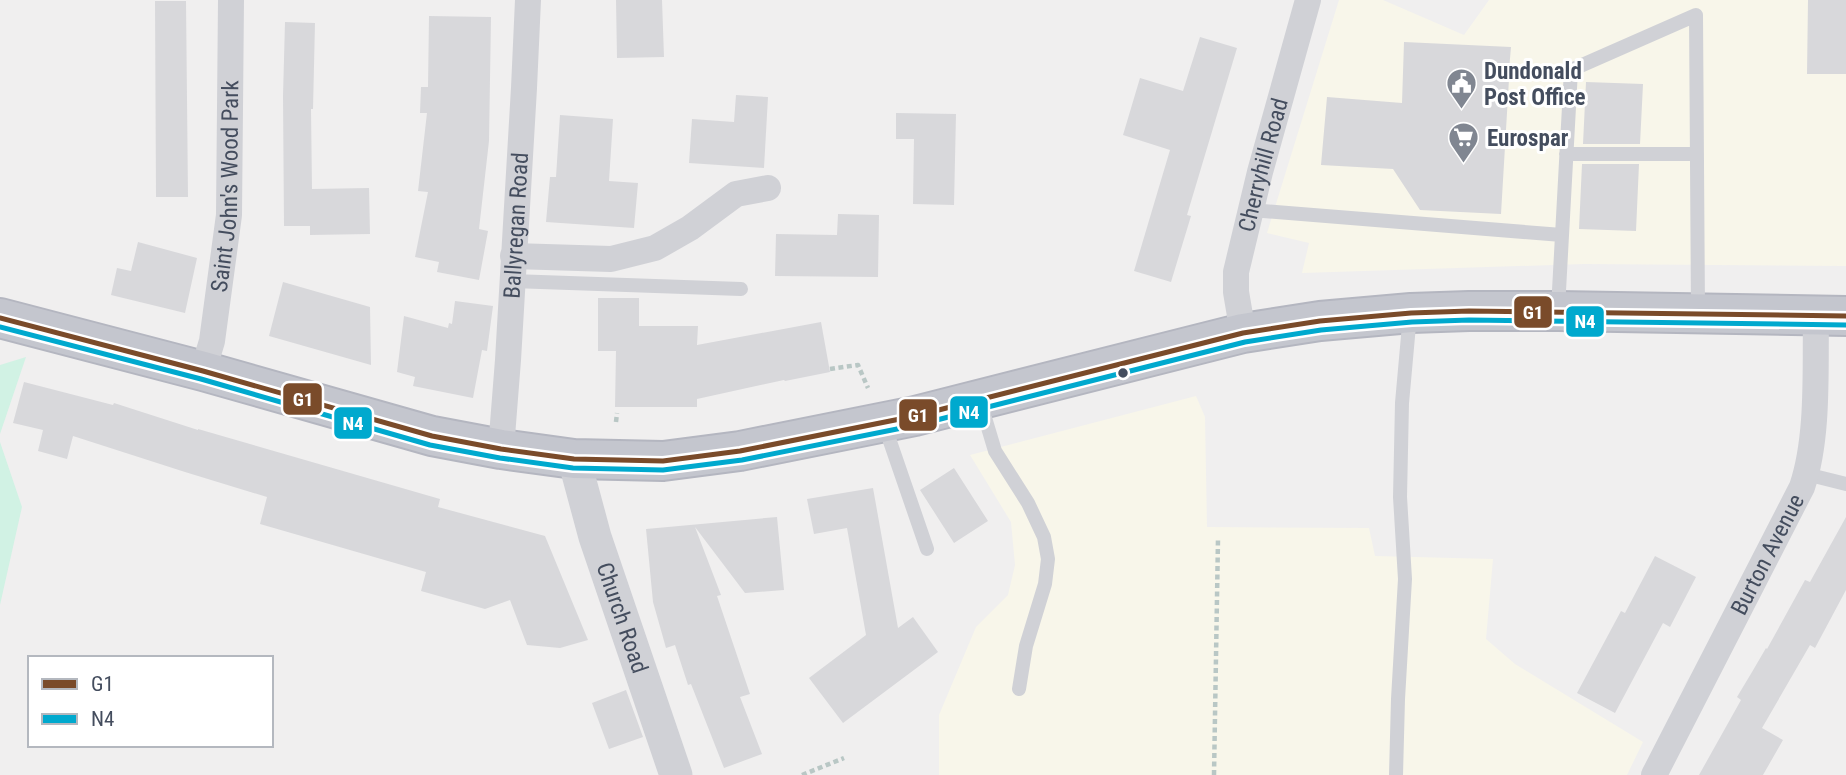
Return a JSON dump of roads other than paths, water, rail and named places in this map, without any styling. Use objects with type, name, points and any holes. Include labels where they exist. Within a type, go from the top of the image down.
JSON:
[{"type":"highway","points":[[0,318],[203,371],[413,432],[501,449],[573,459],[653,461],[740,451],[883,423],[1243,333],[1320,321],[1410,313],[1558,311],[1831,316]]},
{"type":"street","name":"Saint John's Wood Park","points":[[203,371],[212,341],[229,215],[231,0]]},
{"type":"street","name":"Ballyregan Road","points":[[501,449],[528,0]]},
{"type":"street","name":"Cherryhill Road","points":[[1243,333],[1236,292],[1236,272],[1308,0]]},
{"type":"street","points":[[513,269],[611,259],[655,248],[690,228],[736,194],[768,188]]},
{"type":"street","name":"Burton Avenue","points":[[1654,775],[1802,487],[1831,316]]},
{"type":"street","name":"Church Road","points":[[573,459],[595,537],[676,775]]},
{"type":"lane","points":[[1558,311],[1571,70],[1696,15],[1698,314]]},
{"type":"lane","points":[[1566,154],[1697,154]]},
{"type":"lane","points":[[1251,210],[1562,235]]},
{"type":"lane","points":[[513,269],[741,289]]},
{"type":"lane","points":[[1396,775],[1405,579],[1400,497],[1402,403],[1410,313]]},
{"type":"lane","points":[[979,400],[995,450],[1028,503],[1044,537],[1048,559],[1045,584],[1026,646],[1019,688]]},
{"type":"lane","points":[[883,423],[927,549]]},
{"type":"lane","points":[[1806,474],[1846,484]]},
{"type":"place","name":"Dundonald Post Office","points":[[1461,111]]},
{"type":"place","name":"Eurospar","points":[[1464,165]]}]
